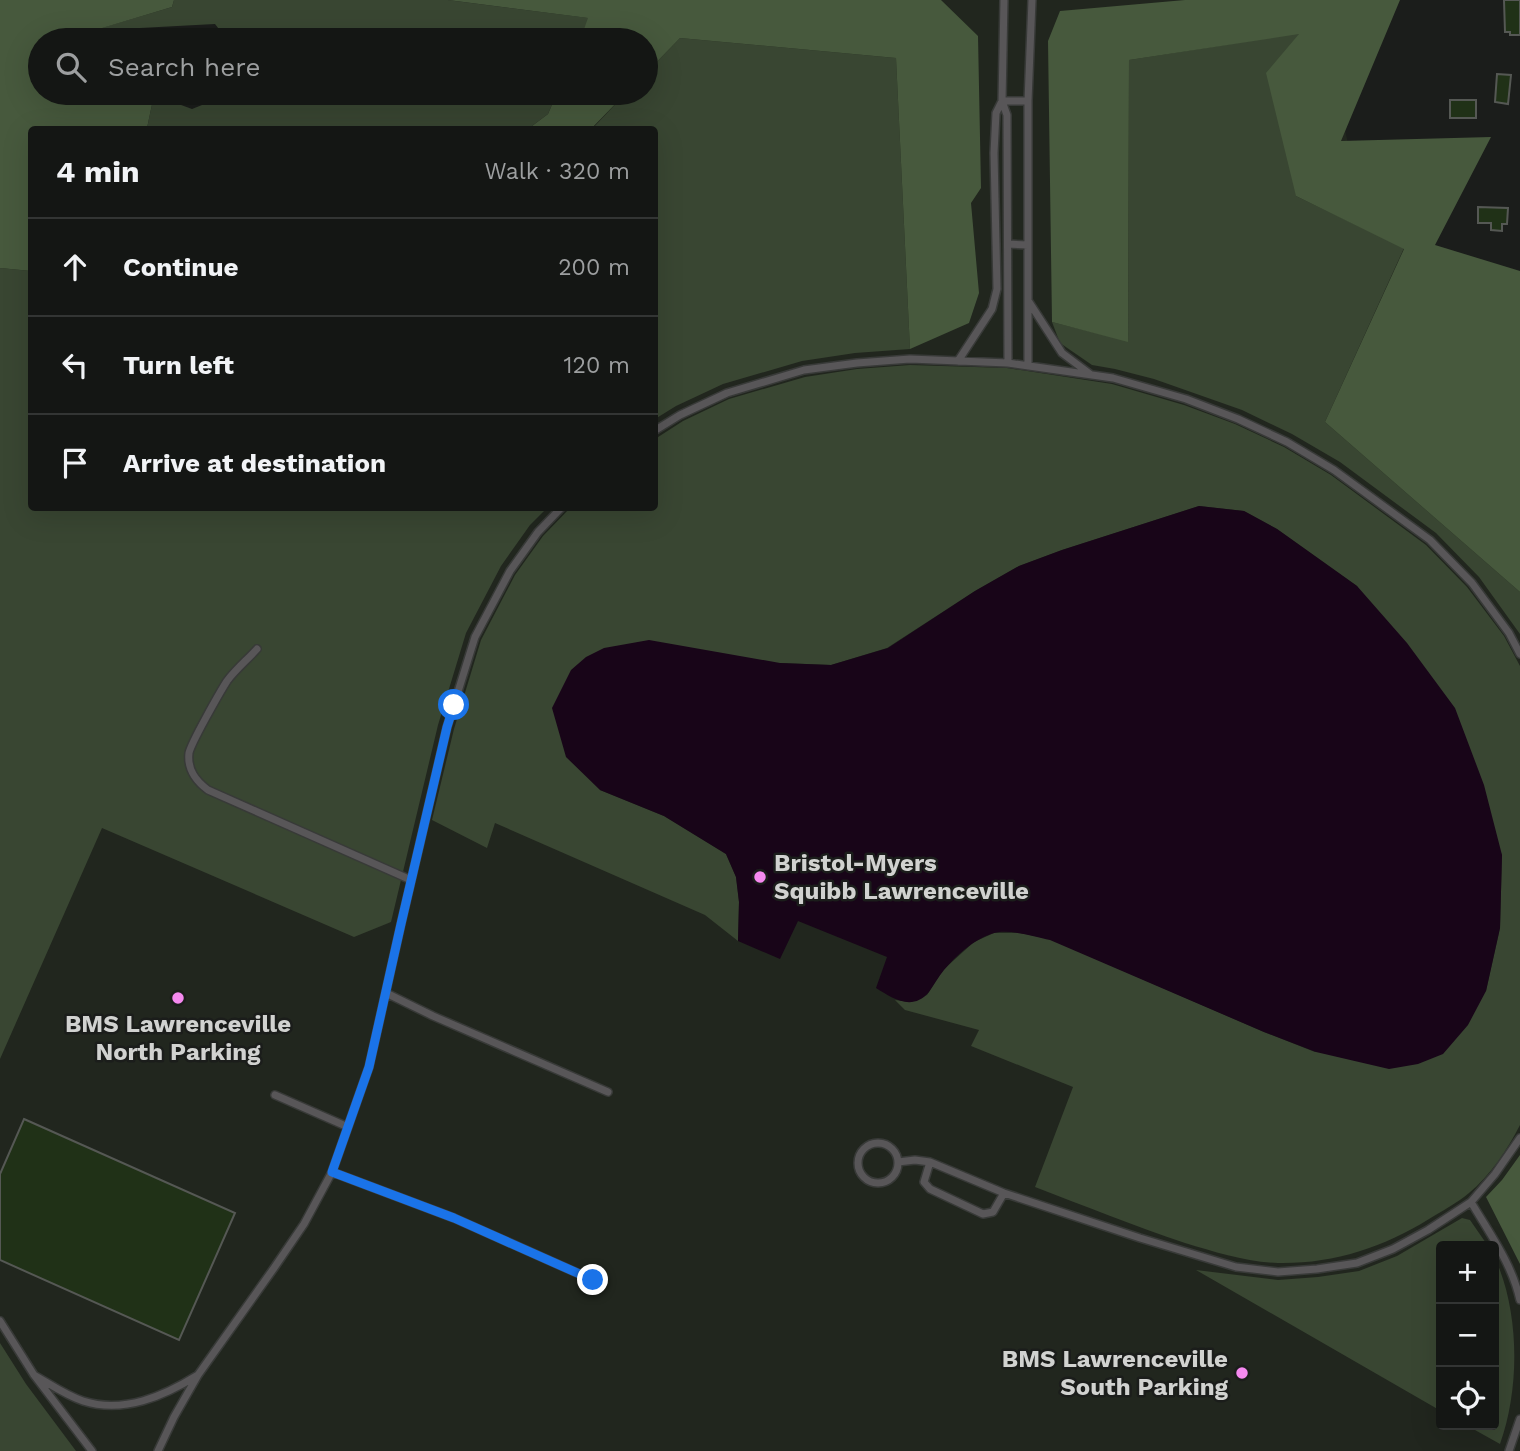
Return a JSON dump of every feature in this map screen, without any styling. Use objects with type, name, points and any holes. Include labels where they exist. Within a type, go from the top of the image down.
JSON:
[{"type":"lane","points":[[1004,0],[1002,101],[1007,115],[1008,363]]},
{"type":"lane","points":[[1028,366],[1028,100],[1032,0]]},
{"type":"lane","points":[[1002,101],[1028,100]]},
{"type":"lane","points":[[958,360],[992,309],[997,289],[994,153],[996,113],[1002,101]]},
{"type":"lane","points":[[1008,244],[1028,245]]},
{"type":"lane","points":[[1029,302],[1062,353],[1091,375]]},
{"type":"lane","points":[[658,429],[727,393],[804,370],[857,363],[910,359],[958,360],[1008,363],[1114,378],[1151,388],[1238,419],[1287,442],[1335,470],[1430,540],[1472,583],[1509,633],[1520,654]]},
{"type":"lane","points":[[158,1451],[198,1375],[275,1268],[304,1224],[332,1172],[369,1067],[447,727],[475,637],[510,571],[538,532],[558,511]]},
{"type":"lane","points":[[257,649],[228,680],[189,752],[190,768],[196,781],[208,790],[411,880]]},
{"type":"lane","points":[[386,993],[608,1093]]},
{"type":"lane","points":[[275,1095],[348,1127]]},
{"type":"lane","points":[[898,1162],[930,1162],[1004,1193],[1236,1267],[1278,1272],[1357,1263],[1428,1230],[1471,1202],[1520,1138]]},
{"type":"lane","points":[[877,1143],[892,1149],[898,1162],[894,1176],[880,1184],[864,1178],[858,1169],[859,1156],[865,1148],[877,1143]]},
{"type":"lane","points":[[930,1162],[924,1182],[930,1189],[983,1214],[993,1212],[1004,1193]]},
{"type":"lane","points":[[332,1172],[454,1218],[593,1280]]},
{"type":"lane","points":[[1471,1202],[1503,1255],[1520,1300]]},
{"type":"lane","points":[[0,1321],[34,1374],[92,1451]]},
{"type":"lane","points":[[34,1374],[85,1401],[113,1405],[142,1402],[171,1391],[198,1375]]},
{"type":"lane","points":[[1509,1451],[1520,1419]]},
{"type":"shaded area","name":"Bristol-Myers Squibb Lawrenceville","points":[[625,0],[1316,0],[1360,197],[1520,308],[1520,1451],[0,1451],[0,268],[28,271],[28,511],[658,511],[658,126],[592,126],[598,105],[658,105],[658,28],[640,28]]},
{"type":"shaded area","points":[[1199,506],[1244,511],[1277,529],[1357,586],[1407,643],[1455,708],[1484,785],[1502,855],[1500,928],[1486,991],[1468,1025],[1443,1054],[1418,1064],[1389,1069],[1316,1052],[1050,940],[1012,932],[997,932],[978,940],[949,965],[922,998],[902,1001],[876,988],[887,957],[798,921],[780,959],[738,941],[739,902],[736,877],[726,854],[664,816],[600,790],[566,757],[552,708],[571,670],[586,657],[604,648],[649,640],[780,663],[831,665],[888,648],[975,591],[1019,566]]},
{"type":"green space","points":[[0,0],[174,0],[172,7],[102,28],[28,28],[28,105],[152,105],[147,126],[28,126],[28,271],[0,268]]},
{"type":"green space","points":[[174,0],[448,0],[589,18],[585,28],[218,28],[215,24],[101,28],[172,7]]},
{"type":"green space","points":[[448,0],[941,0],[978,36],[981,188],[971,203],[979,293],[969,323],[910,349],[896,58],[680,38],[658,61],[658,28],[584,28],[588,18]]},
{"type":"green space","points":[[1185,0],[1400,0],[1341,141],[1491,137],[1435,245],[1520,271],[1520,592],[1325,422],[1404,249],[1296,196],[1266,73],[1299,34],[1129,60],[1128,342],[1052,322],[1048,41],[1060,11]]},
{"type":"green space","points":[[1300,33],[1296,196],[1404,248],[1325,422],[1520,592],[1520,634],[1479,577],[1436,533],[1340,462],[1292,434],[1242,410],[1154,379],[1092,365],[1060,343],[1052,322],[1128,341],[1129,60]]},
{"type":"green space","points":[[680,38],[896,58],[910,349],[802,361],[723,384],[658,417],[658,126],[595,126],[615,105],[658,105],[658,61]]},
{"type":"green space","points":[[152,105],[181,105],[192,109],[202,105],[552,105],[548,114],[532,126],[147,126]]},
{"type":"green space","points":[[552,105],[614,105],[594,126],[532,126],[548,114]]},
{"type":"green space","points":[[0,268],[28,271],[28,511],[544,511],[530,525],[501,566],[466,633],[438,725],[391,922],[354,937],[102,828],[0,1059]]},
{"type":"green space","points":[[910,365],[1007,368],[1112,384],[1184,405],[1235,424],[1284,447],[1331,475],[1426,545],[1467,587],[1504,636],[1520,666],[1520,1125],[1491,1170],[1464,1197],[1411,1229],[1375,1246],[1318,1261],[1278,1263],[1242,1259],[1147,1230],[1035,1187],[1073,1087],[971,1046],[979,1030],[905,1010],[895,1000],[911,1002],[927,995],[943,970],[974,942],[994,933],[1020,933],[1050,939],[1315,1052],[1486,991],[1500,928],[1502,855],[1357,586],[1277,529],[1244,511],[1199,506],[1062,550],[1019,566],[887,648],[831,665],[780,663],[600,790],[664,816],[726,854],[736,877],[739,902],[738,941],[705,915],[495,823],[487,848],[432,820],[454,729],[481,640],[515,575],[543,536],[567,511],[658,511],[658,437],[683,421],[729,399],[805,377]]},
{"type":"green space","points":[[1520,1155],[1520,1264],[1486,1197]]},
{"type":"green space","points":[[1462,1218],[1470,1220],[1485,1241],[1436,1241],[1436,1408],[1196,1270],[1278,1280],[1359,1271],[1397,1256]]},
{"type":"green space","points":[[1499,1268],[1509,1301],[1514,1350],[1511,1399],[1500,1444],[1475,1430],[1499,1430]]},
{"type":"green space","points":[[0,1343],[26,1384],[76,1451],[0,1451]]},
{"type":"building","points":[[1504,0],[1520,0],[1520,35],[1505,32]]},
{"type":"building","points":[[1497,74],[1511,75],[1508,104],[1495,102]]},
{"type":"building","points":[[1450,100],[1476,100],[1476,118],[1450,118]]},
{"type":"building","points":[[1478,207],[1508,208],[1507,224],[1502,224],[1502,231],[1491,230],[1491,223],[1478,223]]},
{"type":"building","points":[[24,1119],[235,1213],[179,1340],[0,1260],[0,1174]]},
{"type":"place","name":"Bristol-Myers Squibb Lawrenceville","points":[[760,877]]},
{"type":"place","name":"BMS Lawrenceville North Parking","points":[[178,998]]},
{"type":"place","name":"BMS Lawrenceville South Parking","points":[[1242,1373]]},
{"type":"route","points":[[454,705],[369,1067],[332,1172],[454,1218],[593,1280]]}]
